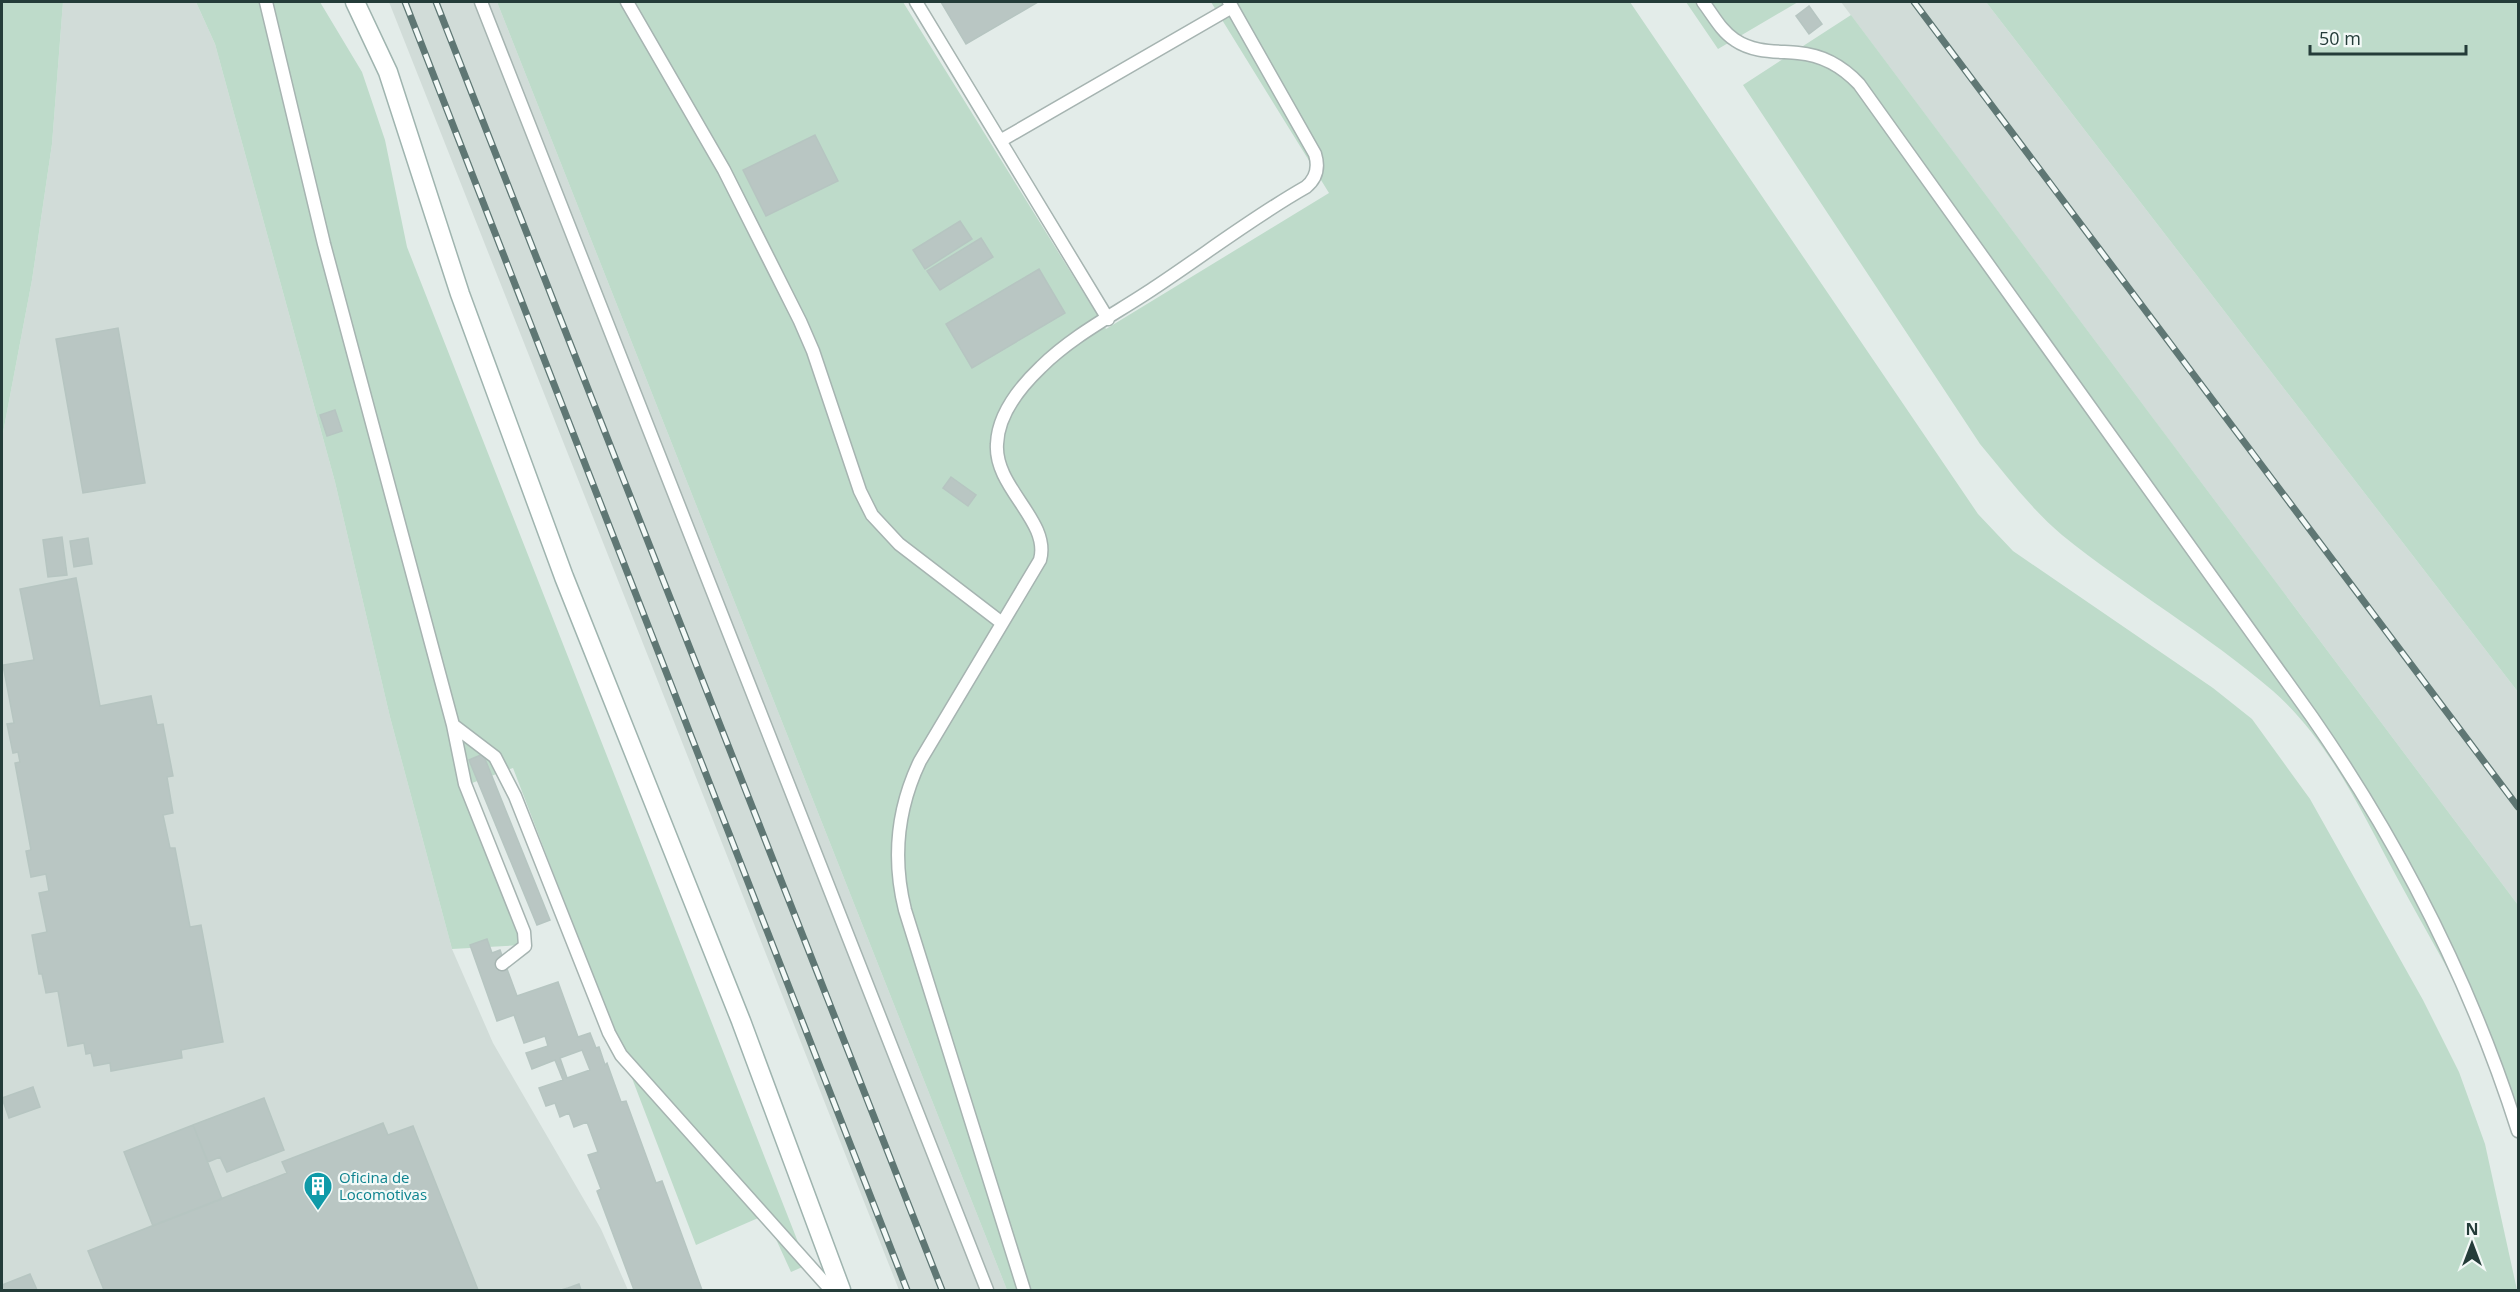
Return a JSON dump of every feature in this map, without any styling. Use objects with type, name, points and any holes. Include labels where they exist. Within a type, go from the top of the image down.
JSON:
[{"type":"street","points":[[356,2],[388,72],[460,294],[535,500],[741,1021],[841,1290]]},
{"type":"lane","points":[[266,2],[324,244],[453,725],[465,784],[524,932],[525,946],[502,964]]},
{"type":"lane","points":[[481,2],[987,1290]]},
{"type":"lane","points":[[627,2],[724,170],[800,321],[813,351],[865,503],[880,525],[899,544],[1002,623]]},
{"type":"lane","points":[[916,2],[1108,319]]},
{"type":"lane","points":[[1703,2],[1723,30],[1745,46],[1823,58],[1842,69],[1859,84],[2297,696],[2355,781],[2415,885],[2453,963],[2493,1058],[2518,1131]]},
{"type":"lane","points":[[1000,141],[1231,4],[1317,161],[1316,175],[1306,187],[1061,350],[1025,384],[1000,422],[996,447],[1001,472],[1037,530],[1042,544],[1040,560],[920,761],[910,782],[898,828],[897,864],[905,910],[1024,1290]]},
{"type":"lane","points":[[453,725],[495,757],[510,786],[609,1033],[621,1055],[831,1290]]},
{"type":"shaded area","points":[[63,2],[196,2],[215,44],[335,482],[390,717],[452,949],[493,1043],[601,1229],[628,1290],[2,1290],[2,438],[32,280],[52,144]]},
{"type":"shaded area","points":[[389,2],[497,2],[1007,1290],[899,1290]]},
{"type":"shaded area","points":[[1841,2],[1986,2],[2518,692],[2518,905]]},
{"type":"green space","points":[[2,2],[63,2],[52,144],[32,280],[2,438]]},
{"type":"green space","points":[[196,2],[320,2],[362,72],[385,140],[407,247],[807,1265],[791,1272],[765,1215],[696,1245],[513,768],[472,783],[523,945],[452,949],[390,717],[335,482],[215,44]]},
{"type":"green space","points":[[497,2],[903,2],[1106,329],[1329,193],[1211,2],[1630,2],[1978,514],[2013,551],[2213,688],[2252,719],[2310,799],[2423,1000],[2459,1072],[2485,1144],[2517,1290],[1007,1290]]},
{"type":"green space","points":[[1686,2],[1798,2],[1718,49]]},
{"type":"green space","points":[[1986,2],[2518,2],[2518,692]]},
{"type":"green space","points":[[1851,15],[2518,905],[2518,1142],[2509,1108],[2484,1041],[2452,977],[2345,781],[2312,733],[2294,711],[2248,670],[2114,575],[2062,535],[2029,503],[1980,444],[1743,85]]},
{"type":"building","points":[[941,2],[1038,2],[966,44]]},
{"type":"building","points":[[1809,6],[1822,24],[1809,34],[1796,16]]},
{"type":"building","points":[[815,135],[838,181],[766,216],[743,170]]},
{"type":"building","points":[[960,221],[972,239],[925,269],[913,250]]},
{"type":"building","points":[[981,238],[993,257],[940,290],[927,271]]},
{"type":"building","points":[[1039,269],[1065,313],[972,368],[946,324]]},
{"type":"building","points":[[118,328],[145,483],[83,493],[56,339]]},
{"type":"building","points":[[335,410],[342,431],[327,436],[320,415]]},
{"type":"building","points":[[951,477],[976,495],[968,506],[943,488]]},
{"type":"building","points":[[62,537],[67,575],[48,577],[43,540]]},
{"type":"building","points":[[88,538],[92,564],[74,567],[70,541]]},
{"type":"building","points":[[76,578],[100,706],[151,696],[157,725],[163,724],[173,776],[167,777],[173,813],[163,815],[170,848],[175,848],[190,927],[201,925],[223,1042],[181,1050],[182,1058],[111,1071],[110,1063],[94,1066],[91,1053],[86,1054],[84,1043],[68,1046],[58,991],[46,993],[42,974],[39,974],[32,935],[47,932],[39,893],[49,891],[46,874],[31,877],[26,851],[31,850],[15,763],[20,762],[18,752],[13,753],[7,724],[14,723],[3,665],[34,660],[20,589]]},
{"type":"building","points":[[483,754],[550,920],[537,925],[469,760]]},
{"type":"building","points":[[487,939],[492,953],[500,950],[517,996],[558,982],[578,1037],[590,1033],[596,1048],[599,1047],[605,1065],[607,1063],[621,1102],[626,1101],[656,1183],[662,1181],[702,1290],[634,1290],[597,1191],[601,1189],[588,1155],[598,1152],[587,1122],[574,1127],[569,1113],[560,1117],[555,1103],[546,1106],[539,1088],[563,1080],[555,1060],[532,1069],[526,1053],[548,1046],[545,1036],[524,1043],[514,1015],[497,1021],[470,945]],"holes":[[[582,1050],[590,1070],[567,1078],[560,1058]]]},
{"type":"building","points":[[33,1087],[40,1107],[9,1118],[2,1098]]},
{"type":"building","points":[[264,1098],[284,1150],[227,1172],[220,1157],[208,1162],[193,1125]]},
{"type":"building","name":"Oficina de Locomotivas","points":[[383,1123],[388,1135],[413,1126],[478,1290],[104,1290],[88,1251],[287,1173],[282,1162]]},
{"type":"building","points":[[193,1125],[222,1199],[153,1226],[124,1152]]},
{"type":"building","points":[[30,1274],[37,1290],[2,1290],[2,1285]]},
{"type":"building","points":[[579,1284],[581,1290],[561,1290],[568,1288]]},
{"type":"railway","points":[[405,2],[907,1290]]},
{"type":"railway","points":[[436,2],[942,1290]]},
{"type":"railway","points":[[1914,2],[2518,807]]},
{"type":"place","name":"Oficina de Locomotivas","points":[[318,1212]]}]
